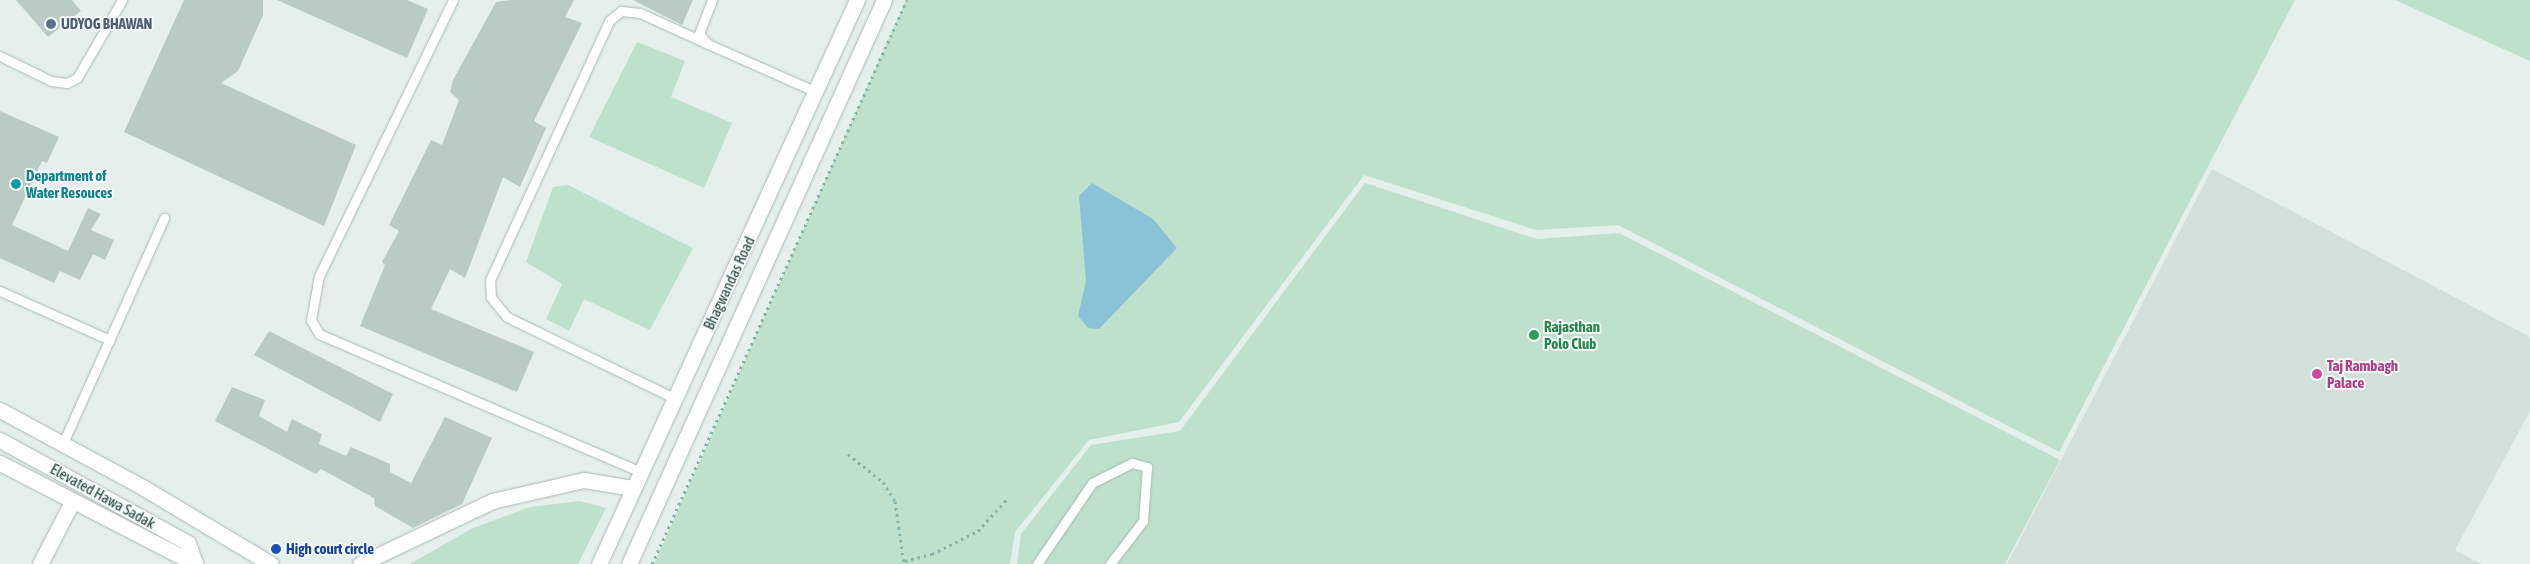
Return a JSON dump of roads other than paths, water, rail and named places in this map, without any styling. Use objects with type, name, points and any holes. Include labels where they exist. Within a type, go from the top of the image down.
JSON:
[{"type":"street","name":"Bhagwandas Road","points":[[599,564],[817,92],[857,0]]},
{"type":"street","name":"Bhagwandas Road","points":[[629,564],[884,0]]},
{"type":"street","points":[[0,410],[63,443],[271,564]]},
{"type":"street","name":"Elevated Hawa Sadak","points":[[0,440],[188,543],[196,564]]},
{"type":"street","points":[[0,463],[72,502],[196,564]]},
{"type":"street","points":[[360,564],[492,501],[584,480],[634,488]]},
{"type":"street","points":[[40,564],[72,502]]},
{"type":"lane","points":[[0,56],[51,81],[66,83],[77,78],[122,0]]},
{"type":"lane","points":[[453,0],[318,276],[311,320],[319,334],[641,472]]},
{"type":"lane","points":[[708,44],[699,34],[712,0]]},
{"type":"lane","points":[[676,399],[507,317],[491,296],[490,280],[609,21],[621,11],[640,13],[817,92]]},
{"type":"lane","points":[[63,443],[164,218]]},
{"type":"lane","points":[[0,291],[110,340]]},
{"type":"lane","points":[[1037,564],[1092,483],[1132,463],[1147,466],[1143,521],[1110,564]]},
{"type":"water","points":[[1092,183],[1153,219],[1177,248],[1099,329],[1088,328],[1078,316],[1086,281],[1079,196]]},
{"type":"place","name":"UDYOG BHAWAN","points":[[51,24]]},
{"type":"place","name":"Department of Water Resouces","points":[[16,184]]},
{"type":"place","name":"Rajasthan Polo Club","points":[[1534,335]]},
{"type":"place","name":"Taj Rambagh Palace","points":[[2317,374]]},
{"type":"place","name":"High court circle","points":[[276,549]]}]
